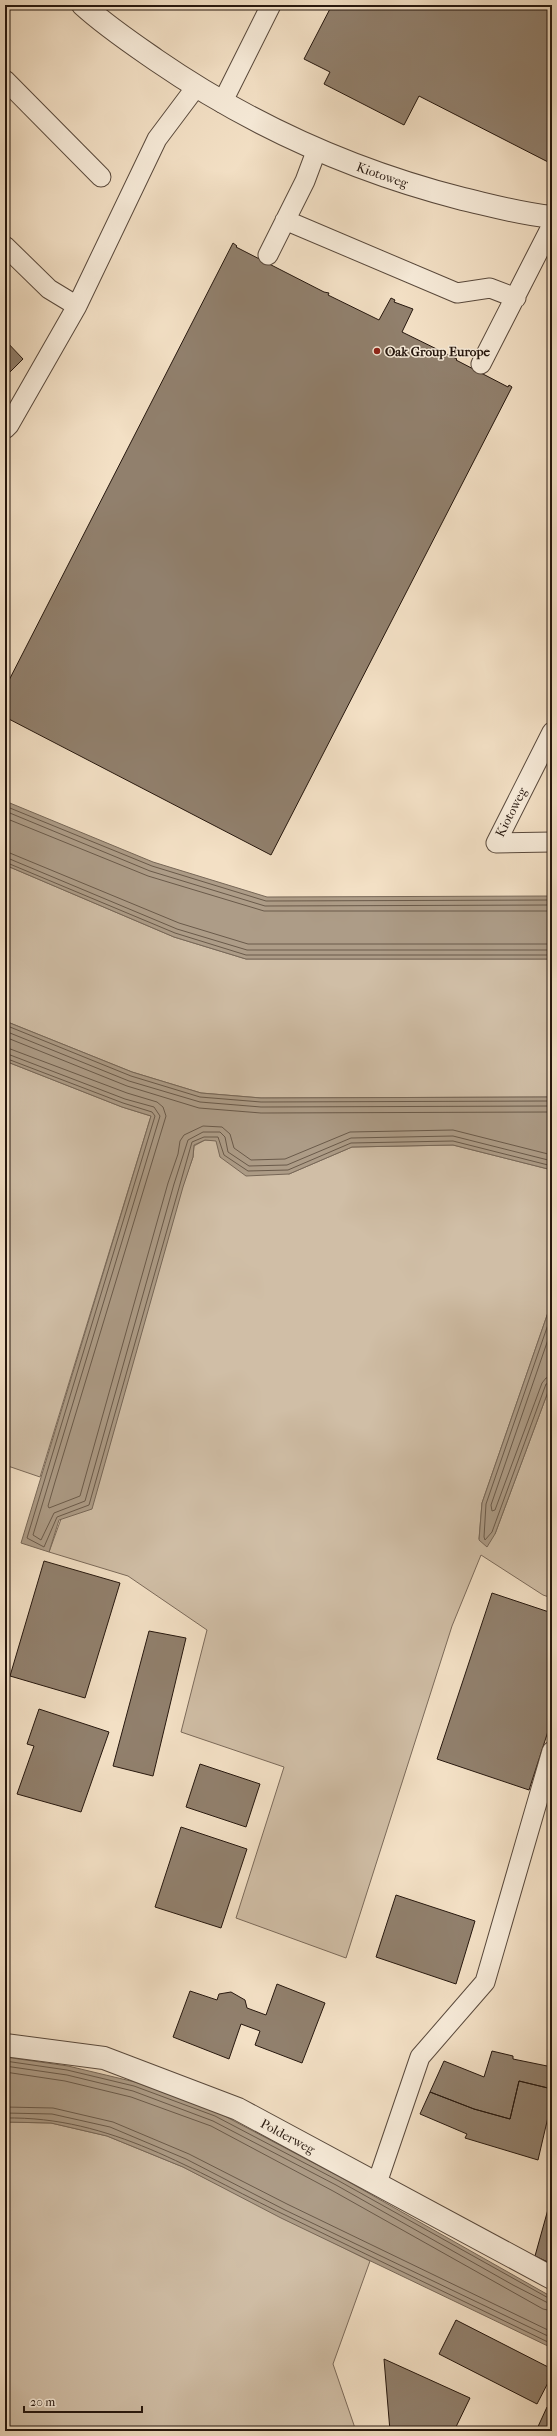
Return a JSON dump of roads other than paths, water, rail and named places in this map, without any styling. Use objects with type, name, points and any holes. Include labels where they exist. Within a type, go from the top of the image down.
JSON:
[{"type":"street","name":"Kiotoweg","points":[[83,5],[104,24],[196,87],[222,103],[317,149],[408,185],[525,214],[552,217]]},
{"type":"street","name":"Polderweg","points":[[5,2045],[104,2058],[238,2109],[552,2278]]},
{"type":"lane","points":[[222,103],[271,5]]},
{"type":"lane","points":[[5,80],[101,177]]},
{"type":"lane","points":[[5,429],[10,425],[77,306],[157,139],[196,87]]},
{"type":"lane","points":[[268,255],[305,181],[317,149]]},
{"type":"lane","points":[[285,220],[457,293],[490,288],[516,298]]},
{"type":"lane","points":[[481,364],[552,225]]},
{"type":"lane","points":[[5,246],[49,290],[77,306]]},
{"type":"lane","name":"Kiotoweg","points":[[552,732],[496,843],[552,842]]},
{"type":"lane","points":[[377,2183],[420,2057],[485,1982],[552,1752]]},
{"type":"water","points":[[5,801],[153,862],[267,897],[552,896],[552,959],[246,959],[174,937],[5,865]]},
{"type":"water","points":[[5,1021],[132,1072],[201,1093],[261,1098],[552,1097],[552,1170],[453,1145],[352,1147],[289,1174],[246,1176],[220,1157],[216,1141],[205,1140],[194,1145],[193,1157],[183,1187],[92,1509],[59,1520],[49,1552],[21,1543],[151,1116],[122,1107],[5,1061]]},
{"type":"water","points":[[552,1301],[552,1381],[495,1534],[487,1547],[479,1540],[482,1503]]},
{"type":"water","points":[[5,2057],[68,2066],[135,2082],[217,2112],[340,2177],[552,2297],[552,2348],[281,2218],[183,2167],[107,2136],[51,2123],[5,2122]]},
{"type":"place","name":"Oak Group Europe","points":[[377,351]]}]
